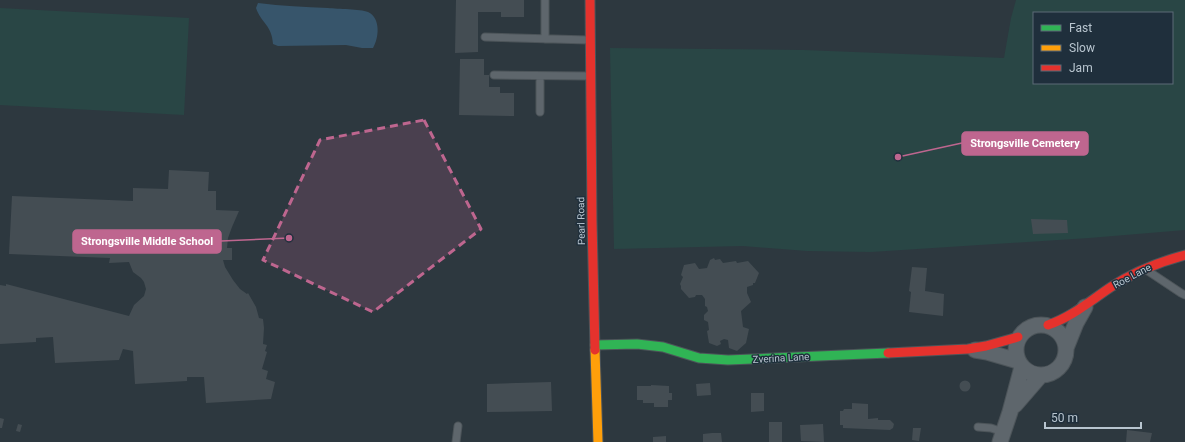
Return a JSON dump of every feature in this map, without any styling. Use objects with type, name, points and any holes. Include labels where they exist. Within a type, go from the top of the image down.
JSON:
[{"type":"street","name":"Pearl Road","points":[[590,0],[595,345],[598,442]]},
{"type":"street","name":"Roe Lane","points":[[1048,325],[1070,317],[1112,287],[1145,269],[1185,255]]},
{"type":"street","name":"Roe Lane","points":[[1066,348],[1076,323],[1085,307]]},
{"type":"street","points":[[1036,324],[1048,325],[1060,332],[1064,339],[1066,357],[1058,369],[1051,373],[1041,375],[1029,372],[1020,364],[1015,350],[1018,337],[1023,331],[1036,324]]},
{"type":"street","name":"Zverina Lane","points":[[595,345],[637,344],[664,347],[699,358],[728,360],[968,349],[986,346],[1018,337]]},
{"type":"street","name":"Zverina Lane","points":[[968,349],[987,352],[1020,364]]},
{"type":"street","points":[[1002,437],[1010,412],[1020,364]]},
{"type":"street","points":[[1010,412],[1018,400],[1041,375]]},
{"type":"lane","points":[[545,0],[545,39]]},
{"type":"lane","points":[[485,37],[591,40]]},
{"type":"lane","points":[[494,76],[591,76]]},
{"type":"lane","points":[[540,76],[540,112]]},
{"type":"lane","points":[[1145,269],[1185,295]]},
{"type":"lane","points":[[456,442],[458,426]]},
{"type":"lane","points":[[978,427],[991,428],[1002,437]]},
{"type":"highlighted area","points":[[424,120],[481,229],[373,312],[263,260],[320,140]]},
{"type":"green space","points":[[1016,0],[1185,0],[1185,230],[1089,238],[871,252],[807,251],[743,246],[614,249],[610,48],[804,50],[1004,58],[1011,18]]},
{"type":"green space","points":[[0,8],[189,18],[184,115],[0,105]]},
{"type":"water","points":[[258,3],[368,12],[377,23],[377,39],[373,48],[362,48],[346,45],[278,46],[273,44],[271,32],[258,13],[256,8]]},
{"type":"building","points":[[456,0],[524,0],[524,17],[501,17],[501,12],[478,12],[478,52],[455,53]]},
{"type":"building","points":[[460,59],[484,59],[484,75],[489,75],[489,87],[500,87],[500,93],[514,93],[514,116],[459,115]]},
{"type":"building","points":[[169,170],[209,172],[208,191],[216,191],[216,210],[239,211],[228,238],[227,248],[232,248],[232,260],[223,260],[225,267],[233,280],[240,289],[247,294],[248,293],[256,307],[259,318],[263,319],[263,344],[267,345],[265,351],[267,352],[262,369],[268,371],[266,379],[275,382],[271,399],[206,403],[204,377],[187,377],[187,381],[135,384],[133,351],[123,349],[119,360],[55,363],[53,337],[36,338],[36,342],[0,344],[0,285],[6,286],[6,284],[129,316],[134,305],[144,296],[146,289],[144,282],[133,272],[129,262],[109,263],[110,258],[9,254],[12,196],[133,201],[133,188],[168,189]]},
{"type":"building","points":[[1031,219],[1067,220],[1068,233],[1033,234]]},
{"type":"building","points":[[714,258],[715,260],[720,259],[723,263],[748,261],[759,273],[755,283],[747,287],[747,293],[751,302],[741,311],[743,327],[749,329],[746,343],[737,351],[729,348],[728,340],[724,339],[720,341],[721,344],[717,346],[709,343],[707,331],[709,330],[708,322],[704,320],[704,315],[708,311],[707,307],[705,306],[705,299],[702,295],[696,295],[695,297],[689,298],[681,289],[680,284],[683,277],[681,275],[684,265],[695,263],[699,269],[707,268],[710,260]]},
{"type":"building","points":[[912,267],[927,268],[925,291],[944,294],[943,316],[909,312],[911,292],[909,291]]},
{"type":"building","points":[[963,381],[967,381],[969,382],[969,390],[963,391],[960,388],[960,384]]},
{"type":"building","points":[[551,382],[552,411],[487,412],[487,384]]},
{"type":"building","points":[[710,383],[711,395],[697,396],[696,384]]},
{"type":"building","points":[[637,386],[669,386],[669,393],[672,393],[672,400],[668,400],[668,407],[654,407],[654,403],[643,403],[643,400],[637,400]]},
{"type":"building","points":[[751,393],[764,393],[764,411],[751,412]]},
{"type":"building","points":[[852,403],[868,404],[868,419],[878,418],[878,420],[890,420],[894,424],[893,428],[890,430],[843,428],[843,425],[840,425],[840,411],[843,411],[844,409],[852,409]]},
{"type":"building","points":[[0,418],[4,419],[2,428],[0,428]]},
{"type":"building","points":[[769,422],[782,422],[782,442],[769,442]]},
{"type":"building","points":[[18,424],[22,425],[20,432],[16,431]]},
{"type":"building","points":[[823,424],[824,442],[801,441],[800,425]]},
{"type":"building","points":[[913,428],[921,428],[919,441],[912,440]]},
{"type":"building","points":[[1127,430],[1152,433],[1150,442],[1126,442]]},
{"type":"building","points":[[721,433],[722,442],[703,442],[703,434]]},
{"type":"building","points":[[666,436],[666,442],[653,442],[653,437]]},
{"type":"traffic: fast","points":[[595,345],[637,344],[663,347],[699,358],[728,360],[888,353]]},
{"type":"traffic: slow","points":[[595,350],[598,442]]},
{"type":"traffic: jam","points":[[590,0],[595,350]]},
{"type":"traffic: jam","points":[[1048,325],[1065,318],[1111,287],[1138,272],[1156,264],[1185,255]]},
{"type":"traffic: jam","points":[[888,353],[968,349],[986,346],[1018,337]]},
{"type":"place","name":"Strongsville Cemetery","points":[[898,157]]},
{"type":"place","name":"Strongsville Middle School","points":[[289,238]]}]
